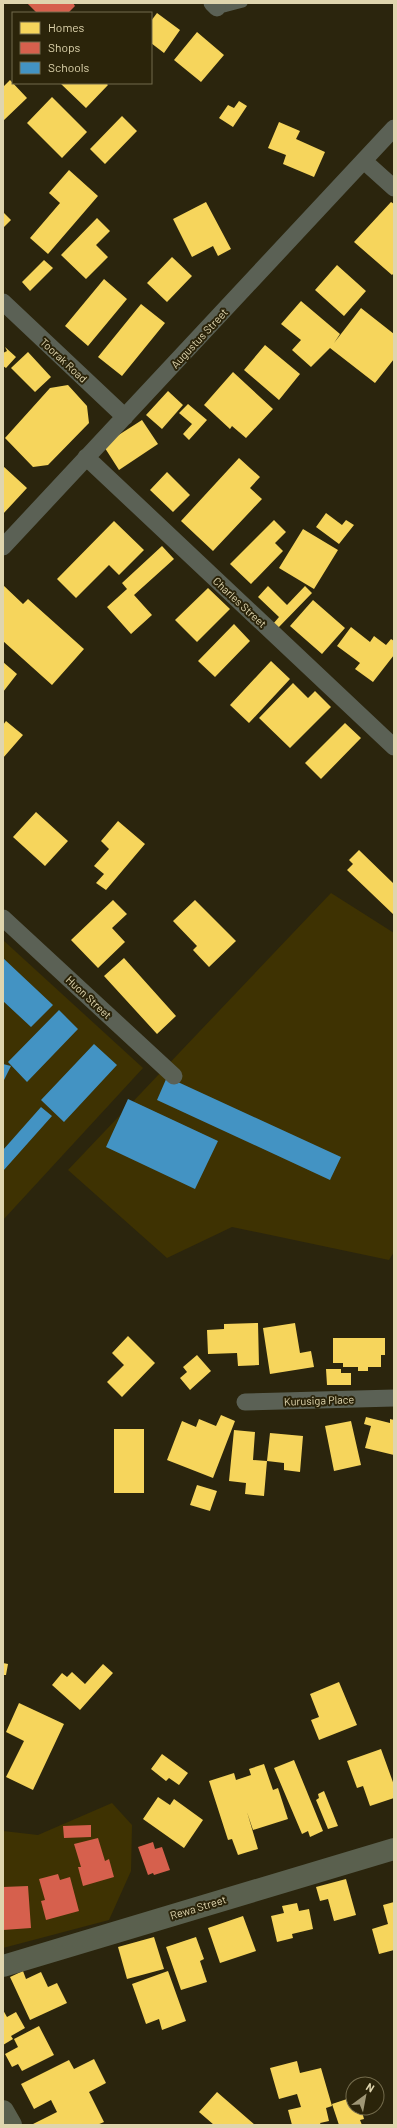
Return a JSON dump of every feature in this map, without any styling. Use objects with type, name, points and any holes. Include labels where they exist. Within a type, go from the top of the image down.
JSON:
[{"type":"main road","name":"Rewa Street","points":[[3,1966],[394,1849]]},
{"type":"main road","points":[[3,2111],[11,2125]]},
{"type":"street","name":"Augustus Street","points":[[3,547],[394,128]]},
{"type":"street","points":[[364,161],[394,188]]},
{"type":"street","name":"Toorak Road","points":[[3,302],[125,418]]},
{"type":"street","name":"Charles Street","points":[[86,458],[394,747]]},
{"type":"street","name":"Huon Street","points":[[3,918],[174,1076]]},
{"type":"street","name":"Kurusiga Place","points":[[245,1402],[394,1398]]},
{"type":"lane","points":[[215,5],[224,8],[243,3]]},
{"type":"shaded area","points":[[331,893],[394,933],[394,1252],[389,1260],[232,1227],[167,1258],[68,1170]]},
{"type":"shaded area","points":[[3,940],[143,1068],[3,1220]]},
{"type":"shaded area","points":[[112,1803],[132,1825],[131,1871],[109,1920],[3,1948],[3,1831],[38,1835]]},
{"type":"building: Homes","points":[[157,13],[180,30],[164,53],[152,44],[152,20]]},
{"type":"building: Homes","points":[[197,32],[224,55],[201,82],[174,60]]},
{"type":"building: Homes","points":[[10,80],[12,84],[14,84],[27,98],[3,121],[3,87]]},
{"type":"building: Homes","points":[[61,84],[107,84],[108,85],[86,108]]},
{"type":"building: Homes","points":[[52,97],[87,132],[62,158],[27,123]]},
{"type":"building: Homes","points":[[239,101],[247,106],[233,127],[219,118],[228,105],[234,108]]},
{"type":"building: Homes","points":[[122,116],[137,131],[105,164],[90,149]]},
{"type":"building: Homes","points":[[279,122],[300,131],[296,139],[325,152],[314,177],[283,164],[286,155],[268,148]]},
{"type":"building: Homes","points":[[69,170],[98,196],[48,254],[30,238],[60,203],[49,193]]},
{"type":"building: Homes","points":[[206,202],[231,249],[218,256],[213,246],[192,257],[173,219]]},
{"type":"building: Homes","points":[[391,202],[394,204],[394,273],[392,275],[354,242]]},
{"type":"building: Homes","points":[[3,212],[11,220],[3,228]]},
{"type":"building: Homes","points":[[97,218],[110,231],[96,245],[108,257],[86,279],[61,255]]},
{"type":"building: Homes","points":[[172,257],[192,276],[167,302],[147,283]]},
{"type":"building: Homes","points":[[44,260],[53,268],[30,291],[22,282]]},
{"type":"building: Homes","points":[[337,265],[366,291],[344,316],[315,290]]},
{"type":"building: Homes","points":[[104,279],[127,299],[88,346],[65,326]]},
{"type":"building: Homes","points":[[301,301],[340,334],[334,343],[361,308],[394,334],[394,359],[375,383],[330,348],[311,367],[292,350],[301,340],[281,324]]},
{"type":"building: Homes","points":[[141,304],[165,323],[122,376],[98,357]]},
{"type":"building: Homes","points":[[265,345],[300,374],[279,400],[244,370]]},
{"type":"building: Homes","points":[[5,347],[16,357],[6,368],[3,366],[3,353],[7,351]]},
{"type":"building: Homes","points":[[28,352],[51,377],[35,392],[11,368]]},
{"type":"building: Homes","points":[[233,372],[273,409],[246,438],[232,426],[230,429],[204,405]]},
{"type":"building: Homes","points":[[68,385],[87,406],[89,423],[48,465],[33,467],[5,438],[50,388]]},
{"type":"building: Homes","points":[[168,391],[183,405],[162,429],[146,415]]},
{"type":"building: Homes","points":[[188,404],[207,420],[189,440],[183,434],[192,424],[179,413]]},
{"type":"building: Homes","points":[[142,420],[158,444],[119,470],[103,445]]},
{"type":"building: Homes","points":[[239,458],[260,477],[250,488],[262,499],[213,551],[181,521]]},
{"type":"building: Homes","points":[[3,466],[27,488],[3,514]]},
{"type":"building: Homes","points":[[167,472],[190,495],[173,512],[150,490]]},
{"type":"building: Homes","points":[[326,513],[342,525],[346,520],[354,525],[339,544],[316,527]]},
{"type":"building: Homes","points":[[274,520],[286,532],[275,543],[283,551],[251,584],[230,564]]},
{"type":"building: Homes","points":[[114,521],[144,550],[119,575],[109,565],[76,598],[57,579]]},
{"type":"building: Homes","points":[[303,529],[338,550],[314,589],[279,568]]},
{"type":"building: Homes","points":[[162,546],[174,559],[134,595],[152,615],[131,634],[107,607],[127,589],[122,583]]},
{"type":"building: Homes","points":[[3,585],[23,604],[28,599],[84,649],[52,685],[3,641]]},
{"type":"building: Homes","points":[[268,586],[287,605],[305,586],[312,593],[278,628],[273,624],[279,617],[258,597]]},
{"type":"building: Homes","points":[[208,588],[230,609],[197,642],[175,620]]},
{"type":"building: Homes","points":[[313,600],[345,628],[322,654],[290,626]]},
{"type":"building: Homes","points":[[234,624],[250,641],[215,677],[198,661]]},
{"type":"building: Homes","points":[[351,627],[370,642],[374,636],[386,645],[391,639],[394,641],[394,655],[373,682],[355,669],[360,663],[337,646]]},
{"type":"building: Homes","points":[[271,661],[290,679],[249,723],[230,705]]},
{"type":"building: Homes","points":[[3,662],[17,674],[3,692]]},
{"type":"building: Homes","points":[[293,683],[308,698],[315,691],[331,707],[290,748],[259,718]]},
{"type":"building: Homes","points":[[6,721],[23,735],[3,758],[3,725]]},
{"type":"building: Homes","points":[[345,723],[361,738],[321,779],[305,763]]},
{"type":"building: Homes","points":[[36,812],[68,841],[45,866],[13,837]]},
{"type":"building: Homes","points":[[118,821],[145,844],[106,890],[96,883],[104,874],[94,866],[109,849],[101,841]]},
{"type":"building: Homes","points":[[359,850],[394,884],[394,915],[347,870],[353,864],[349,860]]},
{"type":"building: Homes","points":[[113,900],[127,914],[112,928],[125,942],[98,968],[71,940]]},
{"type":"building: Homes","points":[[195,900],[236,941],[209,967],[193,950],[197,946],[173,921]]},
{"type":"building: Homes","points":[[124,958],[176,1016],[157,1034],[104,976]]},
{"type":"building: Homes","points":[[258,1323],[259,1365],[238,1366],[237,1353],[208,1354],[207,1330],[224,1329],[224,1324]]},
{"type":"building: Homes","points":[[295,1323],[300,1353],[311,1351],[314,1367],[270,1374],[263,1328]]},
{"type":"building: Homes","points":[[128,1336],[155,1363],[122,1397],[107,1382],[124,1365],[112,1353]]},
{"type":"building: Homes","points":[[333,1338],[385,1338],[385,1355],[381,1355],[381,1367],[368,1367],[368,1371],[358,1371],[358,1367],[343,1367],[343,1363],[333,1363]]},
{"type":"building: Homes","points":[[197,1355],[211,1371],[190,1390],[180,1378],[187,1372],[183,1367]]},
{"type":"building: Homes","points":[[326,1369],[341,1369],[341,1373],[351,1373],[351,1385],[327,1385]]},
{"type":"building: Homes","points":[[221,1415],[235,1421],[213,1478],[167,1460],[182,1421],[196,1427],[199,1419],[216,1426]]},
{"type":"building: Homes","points":[[366,1417],[390,1423],[390,1419],[394,1420],[394,1455],[365,1448],[371,1426],[364,1424]]},
{"type":"building: Homes","points":[[351,1421],[361,1465],[334,1471],[325,1426]]},
{"type":"building: Homes","points":[[114,1429],[144,1429],[144,1493],[114,1493]]},
{"type":"building: Homes","points":[[234,1430],[255,1432],[253,1460],[267,1461],[264,1496],[245,1494],[246,1483],[229,1481]]},
{"type":"building: Homes","points":[[270,1433],[303,1436],[300,1472],[284,1470],[284,1463],[267,1461]]},
{"type":"building: Homes","points":[[197,1485],[217,1491],[210,1511],[190,1505]]},
{"type":"building: Homes","points":[[3,1663],[8,1664],[6,1675],[3,1675]]},
{"type":"building: Homes","points":[[103,1664],[113,1673],[80,1710],[52,1685],[62,1673],[67,1677],[72,1672],[85,1684]]},
{"type":"building: Homes","points":[[339,1682],[357,1725],[319,1740],[311,1720],[319,1717],[310,1694]]},
{"type":"building: Homes","points":[[19,1703],[64,1724],[33,1790],[6,1777],[24,1741],[6,1732]]},
{"type":"building: Homes","points":[[381,1749],[394,1785],[394,1798],[370,1806],[363,1786],[357,1788],[347,1761]]},
{"type":"building: Homes","points":[[162,1754],[188,1773],[179,1785],[169,1778],[166,1781],[151,1769]]},
{"type":"building: Homes","points":[[294,1760],[323,1831],[310,1837],[308,1831],[302,1834],[274,1768]]},
{"type":"building: Homes","points":[[264,1764],[273,1790],[278,1788],[288,1819],[253,1830],[247,1812],[258,1849],[238,1855],[232,1839],[228,1840],[209,1781],[234,1773],[236,1780],[251,1775],[249,1769]]},
{"type":"building: Homes","points":[[324,1791],[338,1826],[328,1829],[316,1800],[319,1798],[318,1794]]},
{"type":"building: Homes","points":[[158,1797],[170,1805],[174,1799],[203,1820],[184,1848],[143,1819]]},
{"type":"building: Homes","points":[[346,1879],[356,1915],[334,1921],[328,1899],[320,1901],[316,1887]]},
{"type":"building: Homes","points":[[394,1902],[394,1950],[379,1954],[372,1929],[388,1924],[383,1905]]},
{"type":"building: Homes","points":[[297,1903],[299,1911],[309,1909],[313,1929],[292,1934],[293,1938],[277,1942],[271,1916],[284,1913],[282,1906]]},
{"type":"building: Homes","points":[[243,1916],[256,1951],[220,1963],[208,1928]]},
{"type":"building: Homes","points":[[154,1937],[164,1969],[127,1979],[118,1947]]},
{"type":"building: Homes","points":[[196,1937],[204,1959],[200,1961],[207,1982],[181,1990],[166,1947]]},
{"type":"building: Homes","points":[[23,1971],[26,1979],[41,1972],[48,1987],[57,1983],[67,2003],[30,2020],[10,1977]]},
{"type":"building: Homes","points":[[168,1971],[186,2021],[162,2030],[159,2019],[146,2024],[132,1984]]},
{"type":"building: Homes","points":[[3,2010],[7,2017],[16,2012],[25,2028],[11,2036],[13,2039],[3,2045]]},
{"type":"building: Homes","points":[[39,2026],[54,2055],[22,2071],[18,2064],[12,2067],[5,2054],[18,2047],[14,2039]]},
{"type":"building: Homes","points":[[94,2059],[106,2083],[89,2092],[104,2122],[97,2125],[31,2125],[57,2112],[51,2100],[34,2109],[21,2084],[69,2060],[74,2069]]},
{"type":"building: Homes","points":[[297,2061],[300,2073],[321,2068],[332,2106],[326,2108],[329,2121],[320,2123],[321,2125],[292,2125],[288,2110],[301,2107],[297,2094],[279,2099],[270,2068]]},
{"type":"building: Homes","points":[[217,2092],[255,2125],[214,2125],[199,2112]]},
{"type":"building: Homes","points":[[345,2100],[345,2116],[363,2116],[364,2119],[360,2120],[362,2125],[339,2125],[332,2104]]},
{"type":"building: Shops","points":[[27,3],[73,3],[75,6],[69,12],[36,12]]},
{"type":"building: Shops","points":[[91,1825],[91,1837],[64,1838],[63,1826]]},
{"type":"building: Shops","points":[[98,1838],[105,1861],[109,1859],[114,1877],[83,1886],[78,1867],[81,1867],[74,1844]]},
{"type":"building: Shops","points":[[153,1842],[155,1849],[162,1847],[170,1870],[154,1875],[153,1873],[148,1875],[138,1847]]},
{"type":"building: Shops","points":[[58,1874],[60,1880],[70,1877],[79,1911],[46,1920],[41,1901],[45,1900],[39,1879]]},
{"type":"building: Shops","points":[[28,1886],[31,1928],[3,1930],[3,1887]]},
{"type":"building: Schools","points":[[3,958],[53,1005],[31,1027],[3,1001]]},
{"type":"building: Schools","points":[[59,1010],[78,1029],[27,1082],[8,1062]]},
{"type":"building: Schools","points":[[94,1044],[117,1065],[64,1122],[41,1100]]},
{"type":"building: Schools","points":[[3,1064],[11,1066],[3,1082]]},
{"type":"building: Schools","points":[[167,1077],[341,1157],[330,1180],[157,1100]]},
{"type":"building: Schools","points":[[128,1099],[218,1141],[195,1189],[106,1147]]},
{"type":"building: Schools","points":[[41,1107],[52,1116],[3,1171],[3,1150]]}]
